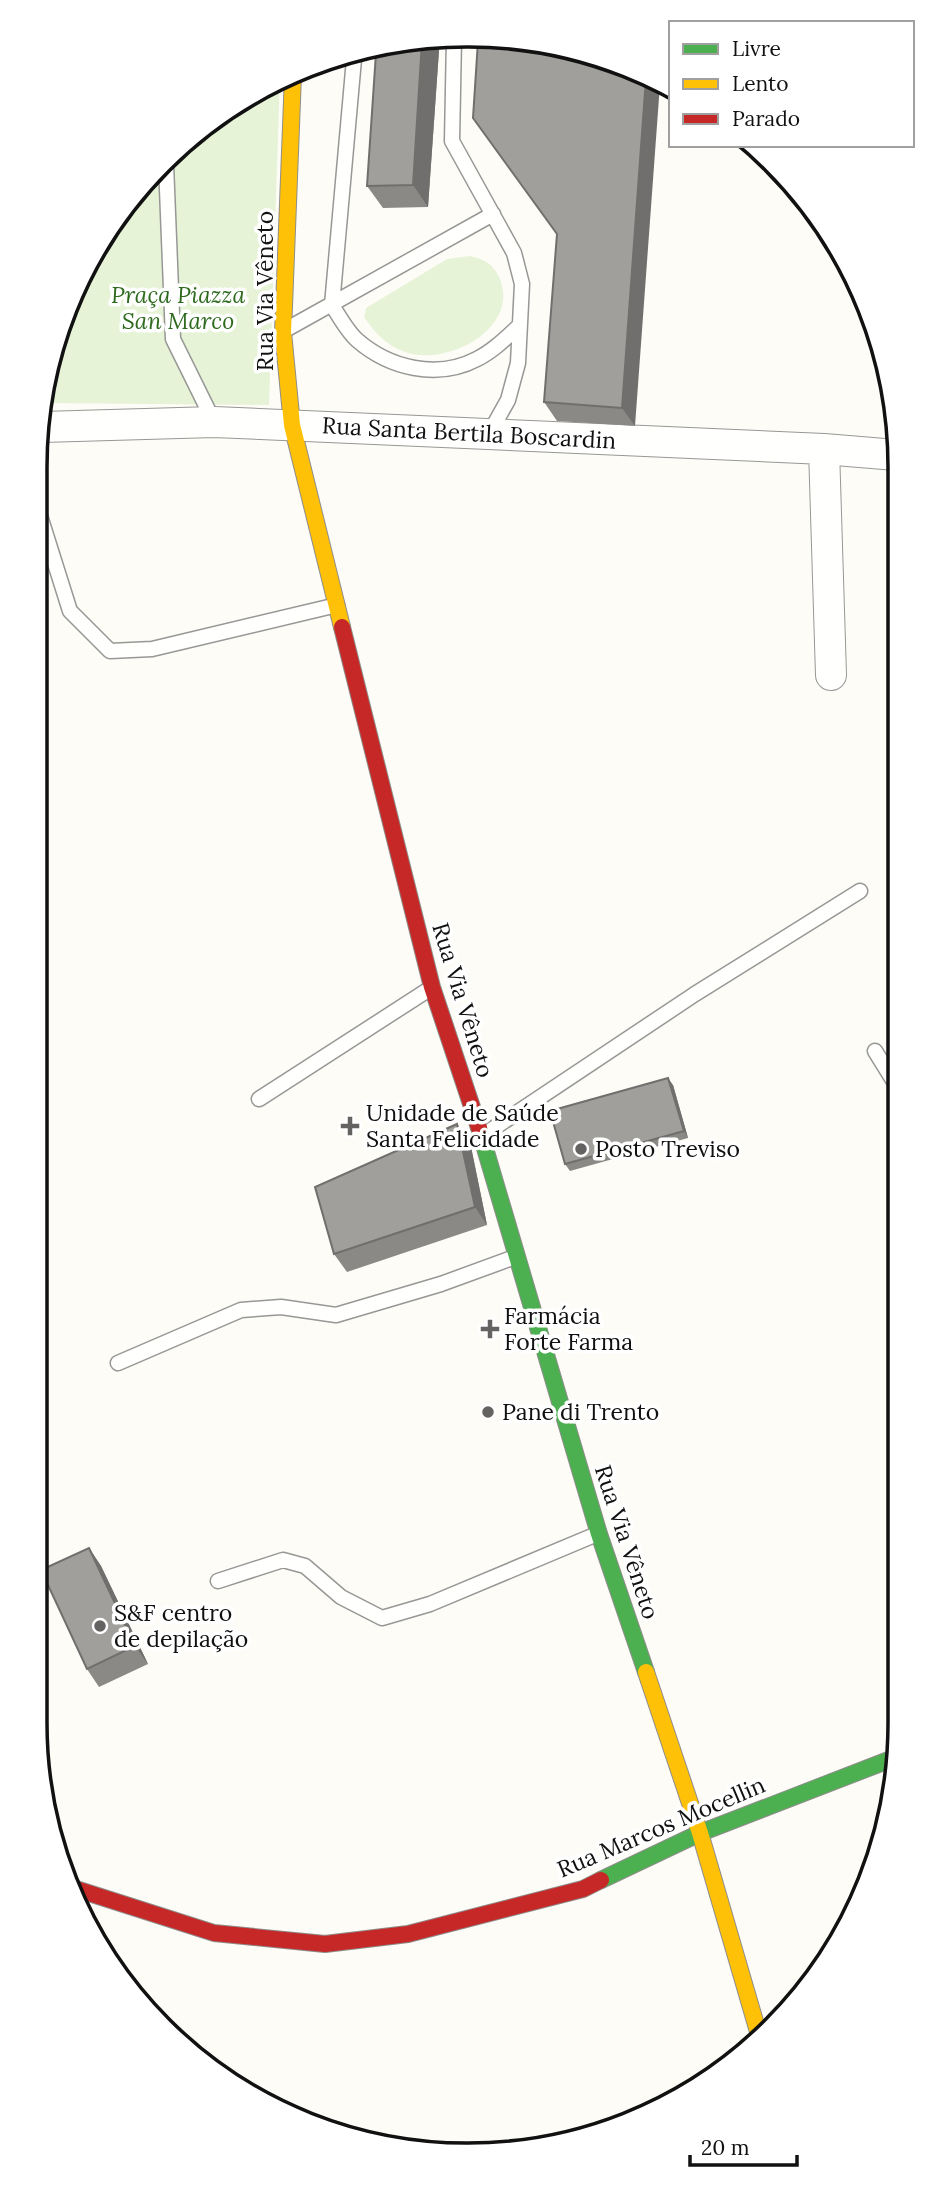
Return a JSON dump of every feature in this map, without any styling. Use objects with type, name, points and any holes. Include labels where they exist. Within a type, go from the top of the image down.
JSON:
[{"type":"main road","name":"Rua Via Vêneto","points":[[293,86],[283,332],[292,425],[432,987],[481,1136],[599,1534],[700,1833],[757,2027]]},
{"type":"main road","name":"Rua Marcos Mocellin","points":[[83,1891],[214,1933],[326,1944],[408,1934],[583,1889],[700,1833],[886,1761]]},
{"type":"street","name":"Rua Santa Bertila Boscardin","points":[[49,427],[214,422],[489,434],[577,430],[888,454]]},
{"type":"street","points":[[824,449],[831,675]]},
{"type":"lane","points":[[454,48],[452,141],[514,253],[519,267],[523,303],[517,363],[508,400],[489,434]]},
{"type":"lane","points":[[354,64],[332,304],[354,338],[381,358],[411,368],[444,369],[475,360],[520,326]]},
{"type":"lane","points":[[166,174],[173,339],[214,422]]},
{"type":"lane","points":[[283,332],[493,214]]},
{"type":"lane","points":[[47,538],[70,611],[110,650],[152,649],[337,605]]},
{"type":"lane","points":[[481,1136],[695,994],[860,891]]},
{"type":"lane","points":[[259,1098],[432,987]]},
{"type":"lane","points":[[875,1051],[888,1072]]},
{"type":"lane","points":[[118,1363],[241,1310],[281,1307],[336,1315],[441,1284],[516,1257]]},
{"type":"lane","points":[[218,1581],[283,1560],[305,1566],[341,1597],[382,1618],[430,1604],[599,1534]]},
{"type":"green space","name":"Praça Piazza San Marco","points":[[280,92],[269,405],[52,403],[62,359],[79,307],[104,257],[134,212],[170,170],[190,152],[234,118]]},
{"type":"green space","points":[[470,256],[491,265],[499,277],[503,295],[500,312],[490,327],[476,339],[441,354],[405,352],[382,338],[364,317],[366,308],[447,259]]},
{"type":"building","points":[[478,47],[549,55],[603,70],[645,87],[622,408],[544,402],[557,234],[473,118]]},
{"type":"building","points":[[421,50],[413,185],[367,186],[376,58]]},
{"type":"building","points":[[668,1078],[684,1131],[565,1164],[550,1111]]},
{"type":"building","points":[[457,1124],[475,1207],[334,1254],[315,1187]]},
{"type":"building","name":"S&F centro de depilação","points":[[89,1548],[135,1646],[87,1669],[47,1583],[47,1567]]},
{"type":"traffic: fast","points":[[479,1128],[599,1534],[646,1672]]},
{"type":"traffic: fast","points":[[601,1880],[700,1833],[886,1761]]},
{"type":"traffic: slow","points":[[293,86],[283,332],[292,425],[342,627]]},
{"type":"traffic: slow","points":[[646,1672],[700,1833],[757,2027]]},
{"type":"traffic: jam","points":[[342,627],[432,987],[479,1128]]},
{"type":"traffic: jam","points":[[83,1891],[214,1933],[325,1944],[408,1934],[583,1889],[601,1880]]},
{"type":"place","name":"Unidade de Saúde Santa Felicidade","points":[[350,1126]]},
{"type":"place","name":"Posto Treviso","points":[[581,1149]]},
{"type":"place","name":"Farmácia Forte Farma","points":[[490,1329]]},
{"type":"place","name":"Pane di Trento","points":[[488,1412]]},
{"type":"place","name":"S&F centro de depilação","points":[[100,1626]]}]
